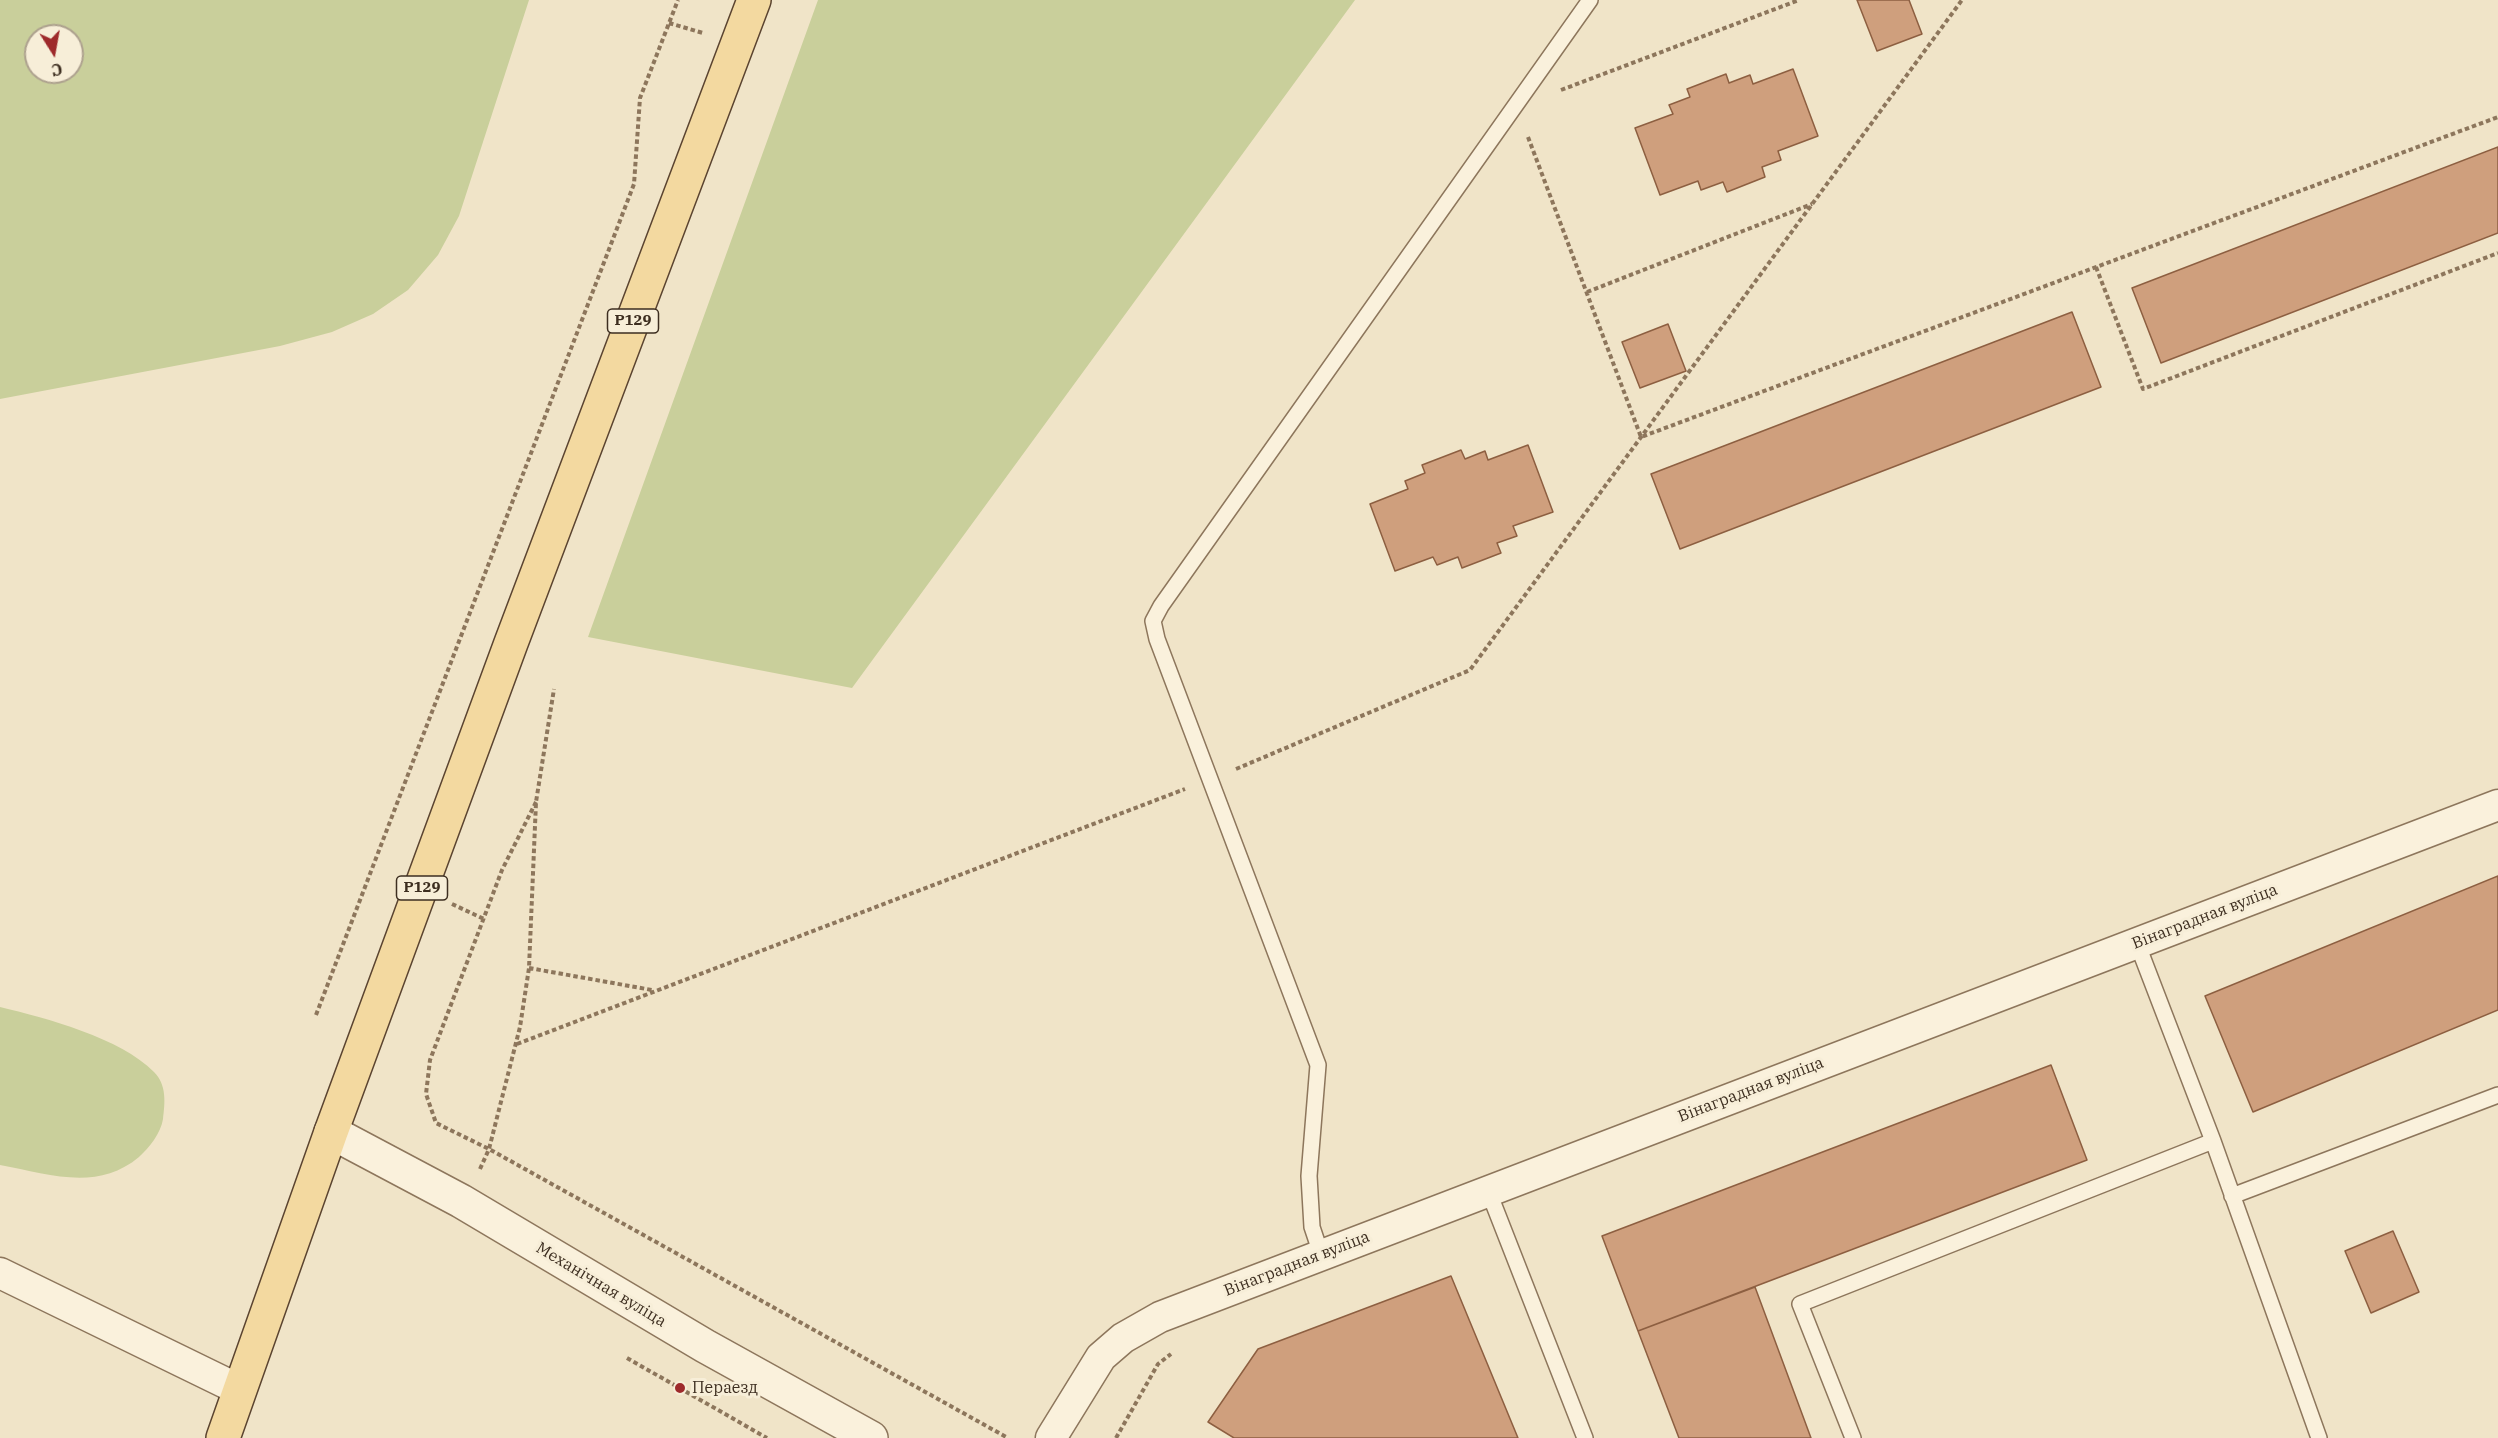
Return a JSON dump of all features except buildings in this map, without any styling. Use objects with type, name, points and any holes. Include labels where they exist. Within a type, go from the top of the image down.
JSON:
[{"type":"main road","name":"Р129","points":[[223,1438],[331,1132],[511,643],[754,0]]},
{"type":"street","name":"Вінаградная вуліца","points":[[1051,1438],[1101,1357],[1123,1338],[1160,1317],[2498,805]]},
{"type":"street","name":"Механічная вуліца","points":[[331,1132],[461,1201],[705,1346],[871,1438]]},
{"type":"street","points":[[0,1273],[240,1390]]},
{"type":"lane","points":[[1321,1254],[1312,1227],[1309,1176],[1318,1065],[1157,639],[1154,621],[1161,606],[1246,484],[1590,0]]},
{"type":"lane","points":[[2137,943],[2213,1141],[2319,1438]]},
{"type":"lane","points":[[2232,1196],[2498,1095]]},
{"type":"lane","points":[[1853,1438],[1800,1304],[2213,1141]]},
{"type":"lane","points":[[1488,1190],[1585,1438]]},
{"type":"path","points":[[315,1015],[634,184],[640,98],[678,0]]},
{"type":"path","points":[[1554,99],[1561,90],[1799,0]]},
{"type":"path","points":[[1228,772],[1470,670],[1962,0]]},
{"type":"path","points":[[1641,437],[2498,117]]},
{"type":"path","points":[[1527,134],[1641,437]]},
{"type":"path","points":[[1587,292],[1812,204]]},
{"type":"path","points":[[2096,267],[2143,389],[2498,253]]},
{"type":"path","points":[[477,1176],[489,1149],[517,1044],[529,968],[536,802],[554,689]]},
{"type":"path","points":[[517,1044],[1194,786]]},
{"type":"path","points":[[536,802],[502,870],[430,1060],[426,1094],[436,1122],[489,1149],[1008,1438]]},
{"type":"path","points":[[529,968],[654,991]]},
{"type":"path","points":[[627,1358],[767,1438]]},
{"type":"green space","points":[[0,0],[529,0],[459,216],[438,255],[408,290],[373,314],[332,332],[280,346],[0,399]]},
{"type":"green space","points":[[818,0],[1355,0],[852,688],[588,637]]},
{"type":"green space","points":[[0,1007],[60,1023],[103,1039],[140,1060],[154,1072],[163,1088],[163,1119],[154,1140],[139,1157],[123,1168],[106,1174],[72,1178],[0,1165]]},
{"type":"place","name":"Пераезд","points":[[680,1388]]}]
